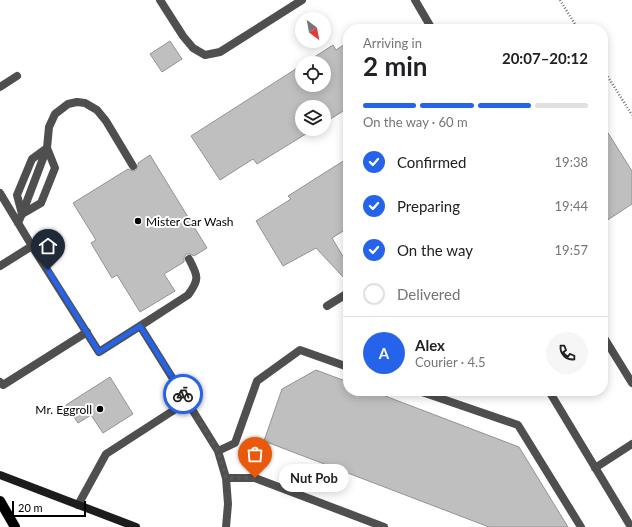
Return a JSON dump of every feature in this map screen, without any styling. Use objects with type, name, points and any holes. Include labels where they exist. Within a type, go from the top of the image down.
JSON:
[{"type":"main road","points":[[0,475],[136,527]]},
{"type":"main road","points":[[0,501],[16,527]]},
{"type":"lane","points":[[160,0],[186,40],[193,48],[205,55],[220,52],[302,0]]},
{"type":"lane","points":[[415,0],[429,24]]},
{"type":"lane","points":[[0,87],[17,76]]},
{"type":"lane","points":[[18,223],[47,148],[49,127],[55,114],[68,104],[77,102],[85,103],[97,110],[106,121],[133,166]]},
{"type":"lane","points":[[22,214],[41,203],[55,168],[47,148]]},
{"type":"lane","points":[[0,193],[99,352],[188,295],[197,278],[195,270],[189,259]]},
{"type":"lane","points":[[0,266],[32,246]]},
{"type":"lane","points":[[327,306],[343,296]]},
{"type":"lane","points":[[140,326],[218,451],[226,478],[228,504],[226,527]]},
{"type":"lane","points":[[0,382],[3,385],[87,332]]},
{"type":"lane","points":[[608,344],[632,383]]},
{"type":"lane","points":[[218,451],[235,443],[257,381],[300,350],[343,365]]},
{"type":"lane","points":[[434,396],[518,425],[581,527]]},
{"type":"lane","points":[[552,396],[631,527]]},
{"type":"lane","points":[[78,505],[106,454],[188,401]]},
{"type":"lane","points":[[595,468],[632,444]]},
{"type":"lane","points":[[226,478],[255,478],[384,527]]},
{"type":"path","points":[[560,0],[575,24]]},
{"type":"path","points":[[608,77],[632,115]]},
{"type":"building","points":[[170,41],[182,59],[162,72],[150,54]]},
{"type":"building","points":[[333,45],[336,50],[343,45],[343,111],[331,119],[331,100],[295,100],[295,136],[303,136],[257,164],[253,159],[220,180],[191,136],[295,69],[295,92],[331,92],[331,56],[316,56],[328,48],[331,48]]},
{"type":"building","points":[[608,133],[632,171],[632,204],[608,220]]},
{"type":"building","name":"Mister Car Wash","points":[[150,155],[207,248],[194,256],[186,254],[184,262],[164,274],[175,291],[140,312],[117,275],[112,278],[91,243],[96,240],[73,203],[128,169],[133,171],[136,170],[138,163]]},
{"type":"building","points":[[343,161],[343,231],[332,238],[343,257],[343,277],[316,248],[283,266],[256,221],[291,199],[288,196]]},
{"type":"building","points":[[316,370],[343,380],[343,396],[385,396],[519,447],[568,527],[489,527],[264,441],[282,389]]},
{"type":"building","name":"Mr. Eggroll","points":[[110,377],[133,414],[103,433],[91,415],[78,423],[66,405]]},
{"type":"way so far","points":[[183,394],[218,451],[226,478],[255,478]]},
{"type":"place","name":"Mister Car Wash","points":[[138,221]]},
{"type":"place","name":"Mr. Eggroll","points":[[100,409]]},
{"type":"place","name":"Nut Pob","points":[[255,478]]},
{"type":"route","points":[[48,270],[99,352],[140,326],[183,394]]}]
